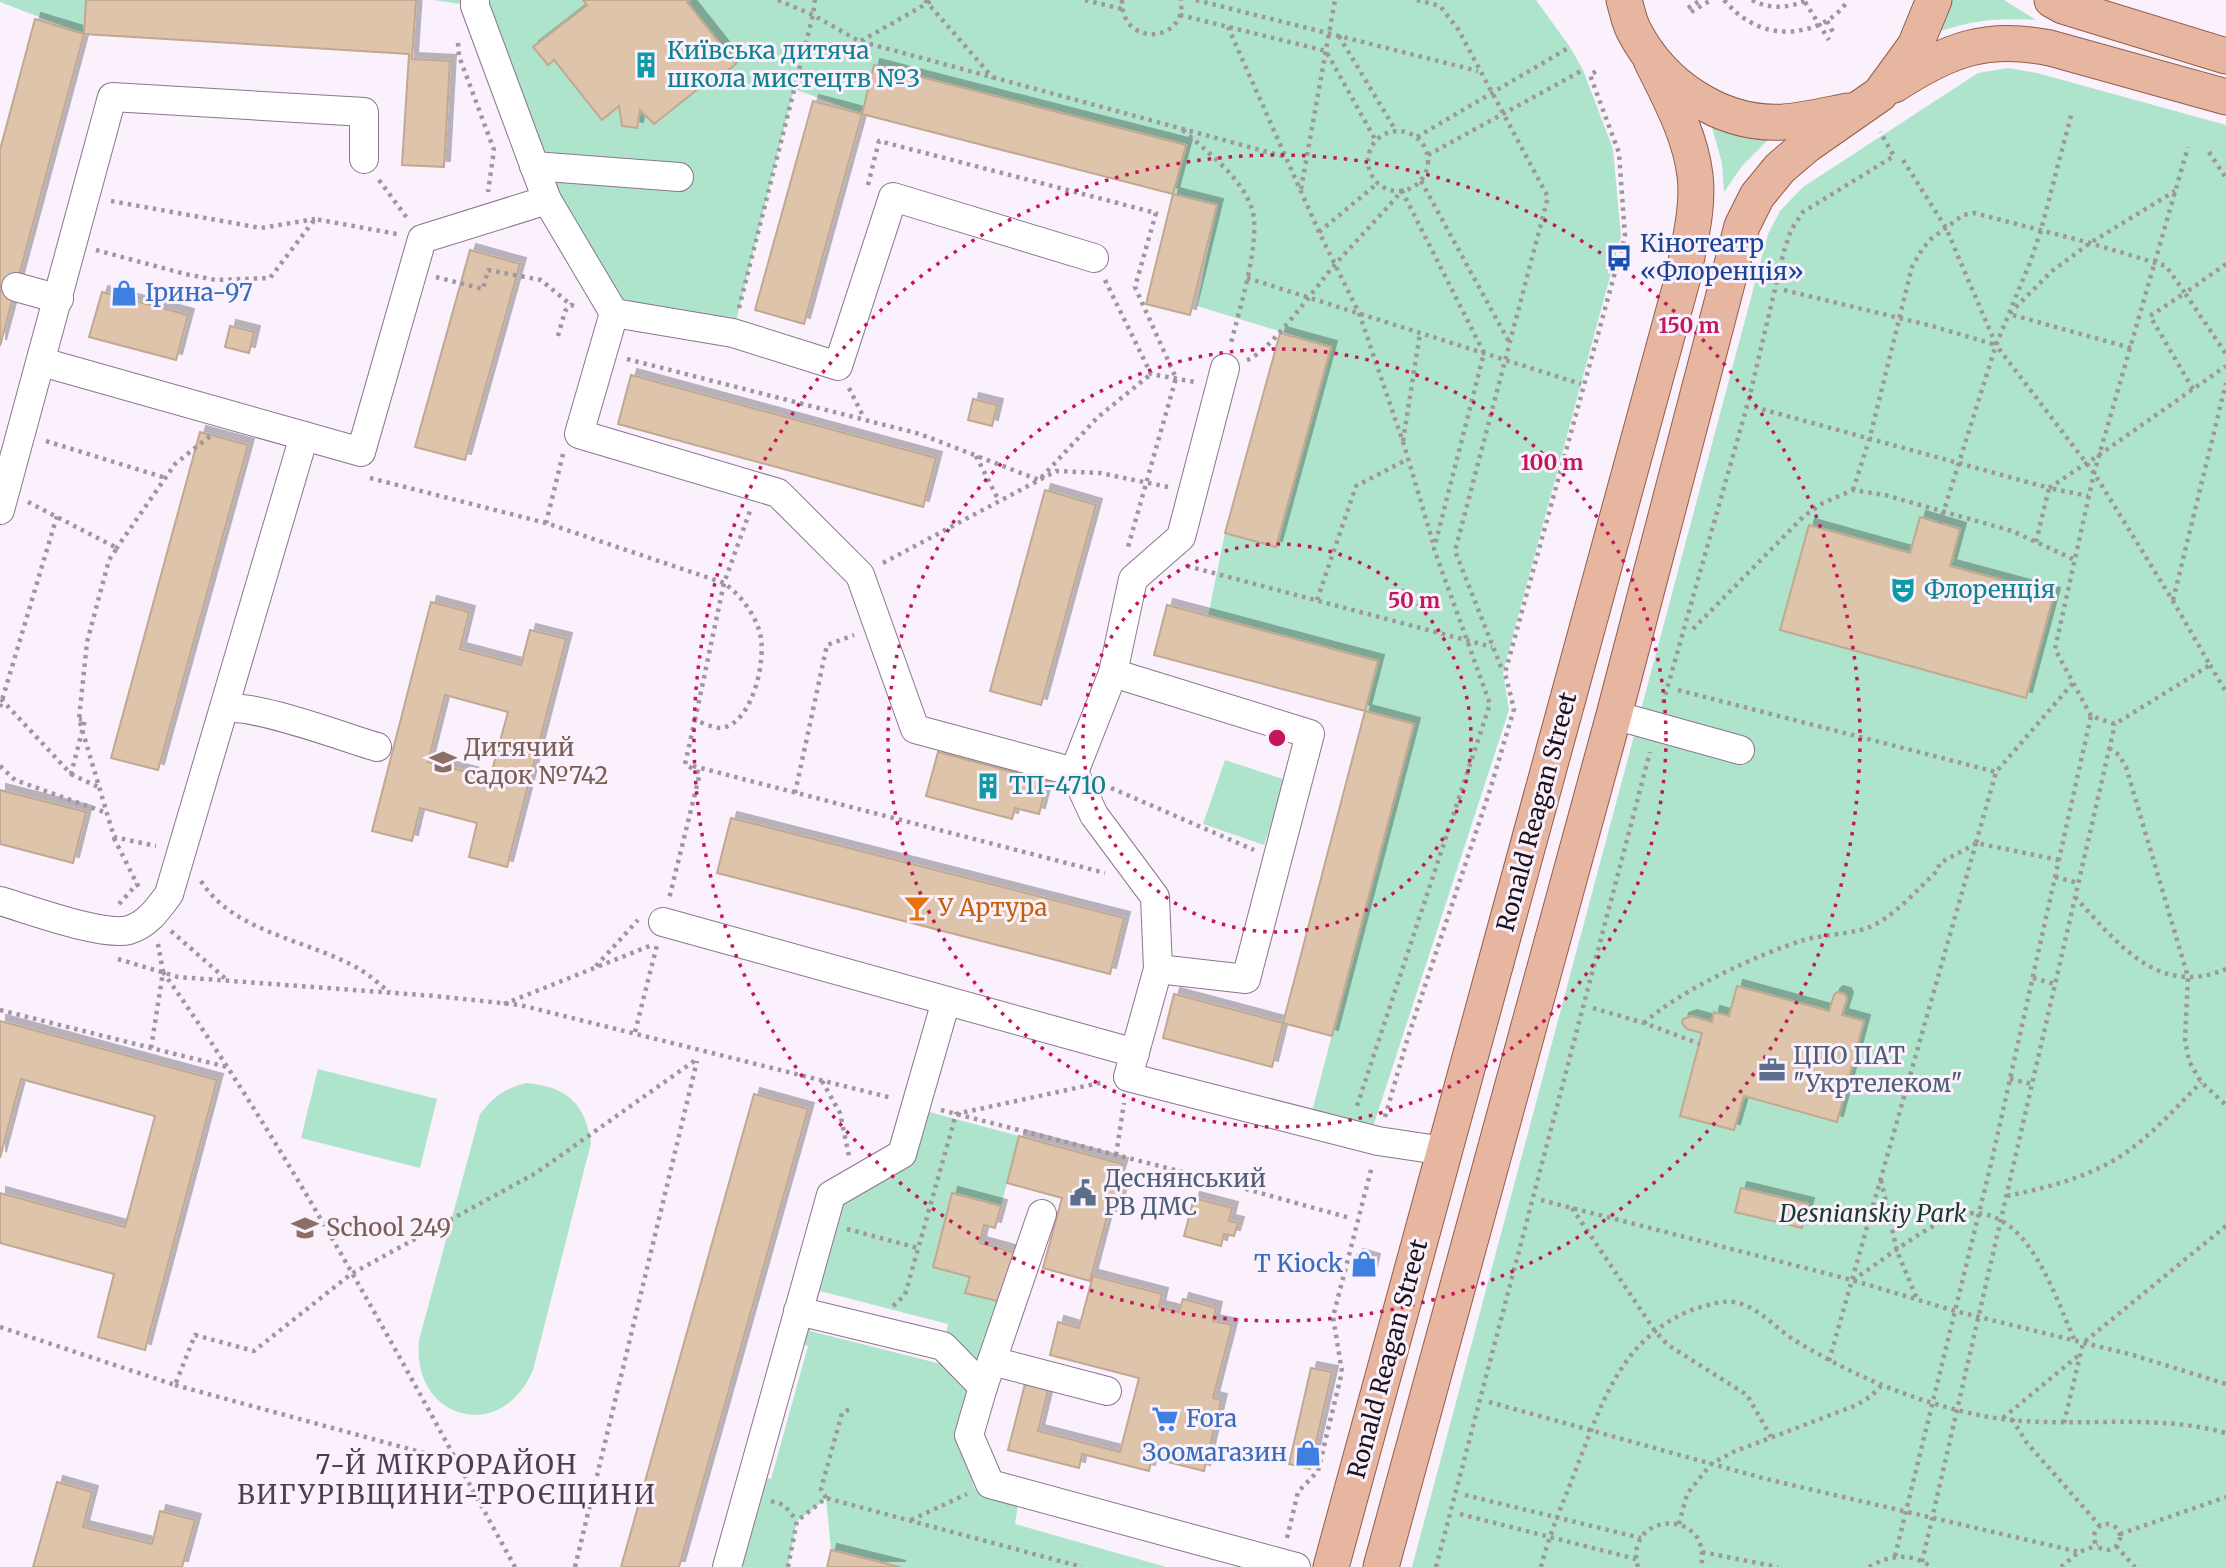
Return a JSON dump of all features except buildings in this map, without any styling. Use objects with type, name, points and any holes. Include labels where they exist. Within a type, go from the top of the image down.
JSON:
[{"type":"main road","points":[[1614,0],[1628,14],[1651,60],[1675,85],[1701,102],[1740,118],[1782,122],[1873,111],[1915,71],[1950,53],[1982,45],[2021,42],[2226,97]]},
{"type":"main road","points":[[1873,111],[1915,46],[1934,0]]},
{"type":"main road","points":[[2052,0],[2063,6],[2226,56]]},
{"type":"main road","name":"Ronald Reagan Street","points":[[1331,1567],[1680,289],[1693,229],[1695,177],[1686,136],[1651,60]]},
{"type":"main road","name":"Ronald Reagan Street","points":[[1381,1567],[1614,715],[1742,226],[1758,196],[1780,168],[1808,145],[1873,111]]},
{"type":"lane","points":[[475,0],[547,200],[601,312],[603,352],[579,434],[778,493],[860,575],[915,729],[1074,772]]},
{"type":"lane","points":[[3,500],[112,97],[364,112],[364,159]]},
{"type":"lane","points":[[534,166],[678,177]]},
{"type":"lane","points":[[601,312],[733,333],[838,366],[893,197],[1094,258]]},
{"type":"lane","points":[[42,362],[361,452],[422,239],[547,200]]},
{"type":"lane","points":[[16,287],[59,299]]},
{"type":"lane","points":[[1131,1065],[1158,969],[1155,897],[1094,815],[1074,772],[1113,673],[1133,579],[1181,537],[1223,378]]},
{"type":"lane","points":[[0,901],[104,930],[128,930],[153,916],[169,894],[304,436]]},
{"type":"lane","points":[[1113,673],[1310,734],[1246,979],[1158,969]]},
{"type":"lane","points":[[224,709],[232,706],[254,710],[377,747]]},
{"type":"lane","points":[[1614,715],[1740,750]]},
{"type":"lane","points":[[663,922],[946,1001],[1131,1065],[1348,1133],[1378,1141],[1445,1151]]},
{"type":"lane","points":[[727,1567],[831,1195],[902,1154],[946,1001]]},
{"type":"lane","points":[[1042,1214],[969,1435],[990,1484],[1291,1565]]},
{"type":"lane","points":[[798,1311],[943,1346],[988,1374],[1107,1391]]},
{"type":"path","points":[[778,0],[813,15],[859,41],[1286,157]]},
{"type":"path","points":[[733,333],[815,0]]},
{"type":"path","points":[[925,0],[993,78]]},
{"type":"path","points":[[859,41],[933,0]]},
{"type":"path","points":[[1085,0],[1122,9]]},
{"type":"path","points":[[1122,0],[1122,9],[1131,27],[1149,35],[1168,30],[1180,15],[1181,0]]},
{"type":"path","points":[[1196,0],[1479,72]]},
{"type":"path","points":[[1301,190],[1335,0]]},
{"type":"path","points":[[1417,0],[1440,6],[1458,29],[1548,197],[1455,551],[1503,672]]},
{"type":"path","points":[[1701,0],[1690,10],[1711,0]]},
{"type":"path","points":[[1724,0],[1737,15],[1756,26],[1777,32],[1799,31],[1827,21],[1848,0]]},
{"type":"path","points":[[1752,0],[1774,8],[1806,1],[1829,40]]},
{"type":"path","points":[[1180,15],[1326,51],[1376,141]]},
{"type":"path","points":[[1827,21],[1834,34]]},
{"type":"path","points":[[1228,27],[1319,232],[1359,313],[1403,442],[1434,549],[1490,704],[1348,1133]]},
{"type":"path","points":[[457,34],[459,56],[494,150],[484,219]]},
{"type":"path","points":[[1339,36],[1396,131]]},
{"type":"path","points":[[1417,137],[1570,47]]},
{"type":"path","points":[[1291,1565],[1285,1548],[1298,1492],[1318,1471],[1342,1372],[1333,1317],[1408,1037],[1514,709],[1506,673],[1625,236],[1619,153],[1590,75],[1600,69]]},
{"type":"path","points":[[1428,155],[1583,70]]},
{"type":"path","points":[[1436,1567],[1656,727],[1749,399],[1784,251],[1791,230],[1803,212],[1894,156],[1873,111]]},
{"type":"path","points":[[1940,523],[1996,345],[2040,230],[2072,112]]},
{"type":"path","points":[[1183,129],[1234,178],[1251,205],[1256,224],[1247,278],[1223,378]]},
{"type":"path","points":[[1039,480],[1098,418],[1151,374],[1176,378],[1223,378],[1255,358],[1402,191],[1421,181],[1426,173],[1428,155],[1417,137],[1396,131],[1376,141],[1368,157],[1369,167],[1378,183],[1394,191],[1402,191]]},
{"type":"path","points":[[866,192],[879,141],[1156,213],[1135,287],[1176,378],[1127,549]]},
{"type":"path","points":[[1895,1556],[1979,1213],[2091,716],[2055,649],[2073,559],[2099,455],[2188,147]]},
{"type":"path","points":[[2209,152],[2226,178]]},
{"type":"path","points":[[364,159],[422,239]]},
{"type":"path","points":[[1903,160],[1946,228],[1996,345],[2094,473],[2226,692]]},
{"type":"path","points":[[1421,181],[1509,342]]},
{"type":"path","points":[[1319,232],[1378,183]]},
{"type":"path","points":[[1402,191],[1483,353],[1434,549]]},
{"type":"path","points":[[2009,314],[2052,271],[2090,243],[2176,191]]},
{"type":"path","points":[[86,197],[261,228],[315,219],[422,239]]},
{"type":"path","points":[[1853,490],[1870,438],[1912,267],[1923,248],[1963,215],[1975,213],[2166,266],[2226,354]]},
{"type":"path","points":[[73,244],[216,280],[270,278],[315,219]]},
{"type":"path","points":[[1094,258],[1151,374]]},
{"type":"path","points":[[2140,314],[2150,316],[2226,264]]},
{"type":"path","points":[[412,272],[483,289],[488,270],[541,281],[571,304],[601,312]]},
{"type":"path","points":[[1247,278],[1581,384]]},
{"type":"path","points":[[1784,290],[1996,345]]},
{"type":"path","points":[[558,336],[565,310],[571,304]]},
{"type":"path","points":[[2009,314],[2131,348]]},
{"type":"path","points":[[2150,316],[2193,389]]},
{"type":"path","points":[[1403,442],[1420,333]]},
{"type":"path","points":[[603,352],[920,434],[1039,480]]},
{"type":"path","points":[[838,366],[864,419]]},
{"type":"path","points":[[2036,542],[2049,488],[2226,366]]},
{"type":"path","points":[[2173,601],[2226,383]]},
{"type":"path","points":[[1754,407],[2049,488],[2088,496]]},
{"type":"path","points":[[228,981],[153,916],[114,837],[79,719],[88,642],[109,560],[175,464],[235,416]]},
{"type":"path","points":[[22,434],[166,478]]},
{"type":"path","points":[[546,523],[565,444]]},
{"type":"path","points":[[975,455],[999,501]]},
{"type":"path","points":[[1317,600],[1356,486],[1408,459]]},
{"type":"path","points":[[860,575],[1056,471],[1100,473],[1192,493]]},
{"type":"path","points":[[368,477],[546,523],[723,583],[736,591],[754,618],[762,642],[762,658],[748,706],[740,718],[720,728],[695,720]]},
{"type":"path","points":[[685,764],[723,583],[758,487]]},
{"type":"path","points":[[1693,629],[1804,516],[1823,503],[1853,490],[1885,495],[2012,531],[2073,559]]},
{"type":"path","points":[[3,500],[57,516],[117,548],[114,553]]},
{"type":"path","points":[[0,707],[57,516]]},
{"type":"path","points":[[1156,558],[1492,647]]},
{"type":"path","points":[[795,793],[827,645],[877,626]]},
{"type":"path","points":[[1922,1562],[2115,724],[2210,665]]},
{"type":"path","points":[[1829,1361],[1996,772],[2073,683]]},
{"type":"path","points":[[1678,690],[1996,772]]},
{"type":"path","points":[[1,699],[71,774],[97,787]]},
{"type":"path","points":[[2091,716],[2115,724]]},
{"type":"path","points":[[71,774],[85,720],[79,719]]},
{"type":"path","points":[[2109,748],[2119,755],[2126,767],[2188,977],[2185,1040],[2189,1060],[2201,1082],[2226,1105]]},
{"type":"path","points":[[685,764],[1145,884]]},
{"type":"path","points":[[663,922],[701,773],[685,764]]},
{"type":"path","points":[[0,766],[15,780],[105,813]]},
{"type":"path","points":[[1074,772],[1277,860]]},
{"type":"path","points":[[114,837],[182,852],[206,889],[226,909],[262,928],[364,972],[391,993]]},
{"type":"path","points":[[1644,1023],[1658,1010],[1771,952],[1808,939],[1868,928],[1892,912],[1937,871],[1940,863],[1976,843],[2059,860]]},
{"type":"path","points":[[2055,877],[2078,883]]},
{"type":"path","points":[[2074,897],[2137,960],[2165,974],[2188,977],[2210,975],[2226,969]]},
{"type":"path","points":[[504,1004],[658,943],[635,1032]]},
{"type":"path","points":[[113,957],[178,977],[520,1006],[635,1032],[916,1104]]},
{"type":"path","points":[[151,1048],[163,972]]},
{"type":"path","points":[[163,972],[266,1127],[515,1567]]},
{"type":"path","points":[[2032,978],[2055,984]]},
{"type":"path","points":[[1593,1008],[1700,1044]]},
{"type":"path","points":[[0,1010],[228,1067]]},
{"type":"path","points":[[575,1567],[699,1050]]},
{"type":"path","points":[[175,1385],[195,1335],[254,1351],[351,1274],[536,1172],[697,1059]]},
{"type":"path","points":[[956,1114],[1131,1065],[1116,1155]]},
{"type":"path","points":[[2010,1079],[2032,1084]]},
{"type":"path","points":[[822,1081],[840,1114],[855,1181]]},
{"type":"path","points":[[2007,1196],[2050,1186],[2095,1170],[2130,1150],[2165,1120],[2201,1082]]},
{"type":"path","points":[[945,1111],[1350,1218]]},
{"type":"path","points":[[905,1295],[956,1114]]},
{"type":"path","points":[[1881,1179],[1897,1251],[1917,1300]]},
{"type":"path","points":[[1541,1200],[1852,1280],[1955,1311],[2075,1341],[2226,1384]]},
{"type":"path","points":[[1572,1208],[1655,1331],[1668,1345],[1747,1395],[1771,1437]]},
{"type":"path","points":[[1852,1280],[1943,1221],[1979,1213],[2001,1219],[2020,1235],[2039,1262],[2075,1341]]},
{"type":"path","points":[[823,1223],[918,1248]]},
{"type":"path","points":[[2064,1423],[2082,1343],[2226,1226]]},
{"type":"path","points":[[1541,1567],[1591,1431],[1631,1355],[1655,1331],[1694,1309],[1718,1302],[1740,1303],[1829,1361],[1881,1385],[1958,1409],[2003,1418],[2064,1423],[2172,1423],[2226,1433]]},
{"type":"path","points":[[0,1327],[175,1385],[457,1462]]},
{"type":"path","points":[[2003,1418],[2080,1353]]},
{"type":"path","points":[[1678,1524],[1687,1494],[1711,1464],[1771,1437],[1857,1405],[1881,1385]]},
{"type":"path","points":[[1489,1402],[1711,1464],[1906,1513],[2079,1552]]},
{"type":"path","points":[[850,1409],[842,1413],[821,1489],[826,1498],[1082,1567]]},
{"type":"path","points":[[2012,1419],[2027,1443],[2100,1526]]},
{"type":"path","points":[[910,1520],[990,1484]]},
{"type":"path","points":[[1465,1495],[1641,1538]]},
{"type":"path","points":[[2120,1534],[2226,1497]]},
{"type":"path","points":[[788,1567],[797,1521],[826,1498]]},
{"type":"path","points":[[1460,1514],[1636,1559]]},
{"type":"path","points":[[1638,1567],[1636,1559],[1641,1538],[1657,1525],[1668,1522],[1689,1528],[1696,1536],[1702,1552],[1701,1567]]},
{"type":"path","points":[[2100,1526],[2112,1525],[2120,1534]]},
{"type":"path","points":[[2098,1545],[2094,1537],[2100,1526]]},
{"type":"path","points":[[2061,1567],[2079,1552],[2098,1545],[2109,1549],[2116,1546],[2120,1534]]},
{"type":"path","points":[[2116,1546],[2135,1567]]},
{"type":"path","points":[[1702,1552],[1778,1567]]},
{"type":"path","points":[[1869,1567],[1879,1560],[1895,1556],[1912,1558],[1931,1567]]},
{"type":"green space","points":[[86,0],[84,34],[0,2]]},
{"type":"green space","points":[[433,0],[1536,0],[1583,70],[1613,149],[1621,236],[1503,672],[1509,710],[1369,1139],[1309,1123],[1413,724],[1365,711],[1378,661],[1208,616],[1225,533],[1277,547],[1331,347],[1197,306],[1217,205],[1173,194],[1186,145],[874,65],[862,114],[794,89],[733,333],[614,313],[475,6]]},
{"type":"green space","points":[[1946,0],[2004,0],[2036,20],[1983,21],[1932,34]]},
{"type":"green space","name":"Desnianskiy Park","points":[[2008,68],[2037,73],[2226,125],[2226,1567],[1412,1567],[1768,234],[1780,211],[1803,187],[1978,73]]},
{"type":"green space","points":[[1709,117],[1777,131],[1742,166],[1724,192],[1722,163]]},
{"type":"green space","points":[[1225,760],[1286,780],[1264,845],[1203,824]]},
{"type":"green space","points":[[318,1069],[437,1099],[420,1168],[301,1138]]},
{"type":"green space","points":[[527,1083],[564,1093],[572,1100],[584,1118],[591,1143],[533,1370],[519,1393],[501,1408],[481,1414],[461,1413],[443,1405],[429,1389],[420,1368],[419,1340],[480,1114],[500,1094]]},
{"type":"green space","points":[[922,1110],[1019,1136],[1001,1206],[953,1193],[933,1267],[970,1277],[966,1292],[1005,1303],[979,1368],[945,1341],[948,1324],[820,1291],[815,1310],[804,1306],[834,1200],[905,1158]]},
{"type":"green space","points":[[813,1317],[810,1331],[949,1366],[973,1390],[958,1438],[975,1490],[983,1487],[1019,1499],[1015,1524],[1166,1567],[900,1567],[831,1550],[826,1499],[797,1521],[788,1567],[734,1567],[756,1476],[771,1479],[808,1346],[793,1341]]},
{"type":"place","name":"Київська дитяча школа мистецтв №3","points":[[646,65]]},
{"type":"place","name":"Кінотеатр «Флоренція»","points":[[1619,258]]},
{"type":"place","name":"Ірина-97","points":[[124,293]]},
{"type":"place","name":"Флоренція","points":[[1903,590]]},
{"type":"place","name":"Дитячий садок №742","points":[[443,762]]},
{"type":"place","name":"ТП-4710","points":[[988,786]]},
{"type":"place","name":"У Артура","points":[[917,908]]},
{"type":"place","name":"ЦПО ПАТ \"Укртелеком\"","points":[[1772,1070]]},
{"type":"place","name":"Деснянський РВ ДМС","points":[[1083,1193]]},
{"type":"place","name":"School 249","points":[[305,1228]]},
{"type":"place","name":"T Kiock","points":[[1364,1264]]},
{"type":"place","name":"Fora","points":[[1165,1419]]},
{"type":"place","name":"Зоомагазин","points":[[1308,1453]]},
{"type":"district","name":"7-Й МІКРОРАЙОН ВИГУРІВЩИНИ-ТРОЄЩИНИ","points":[[447,1480]]}]
